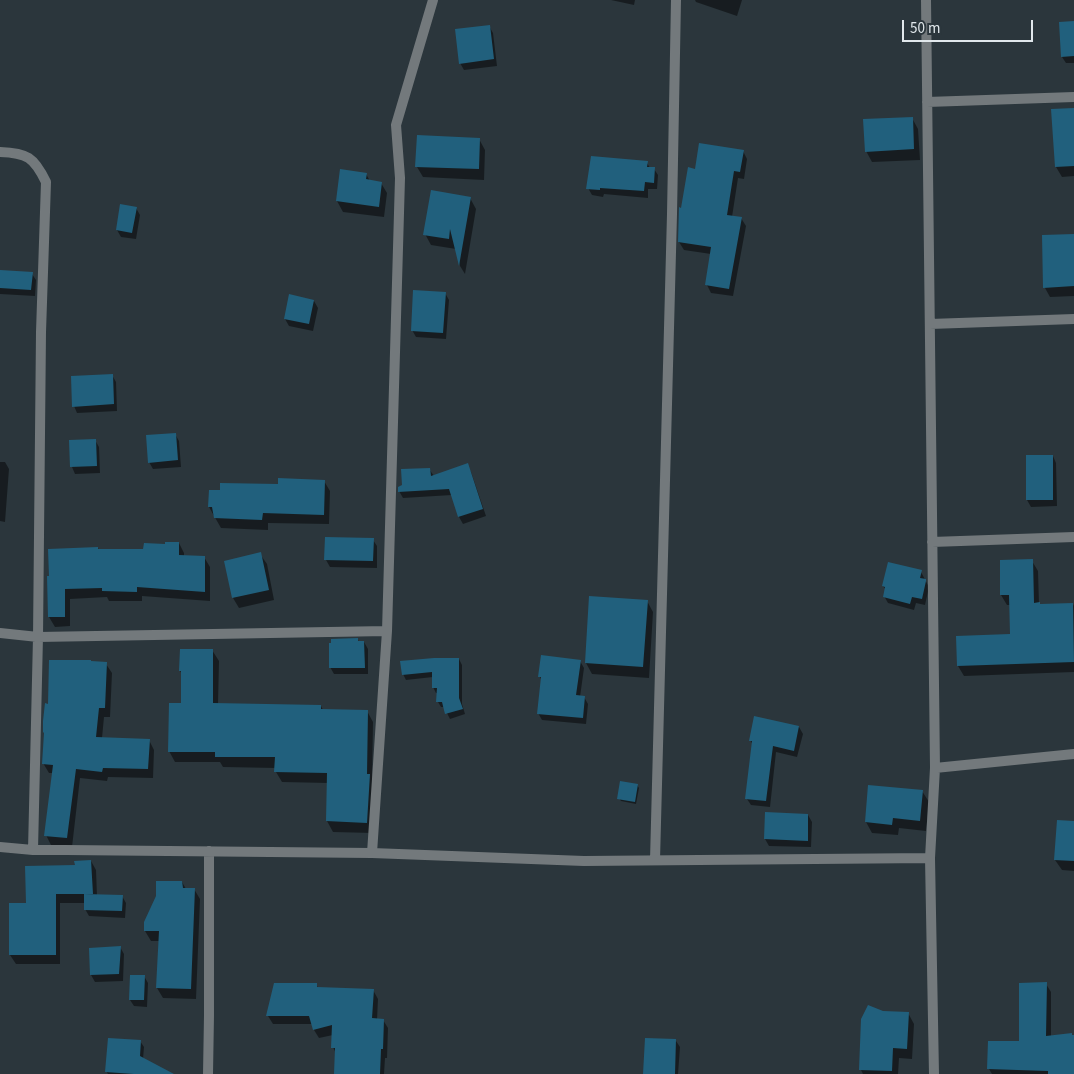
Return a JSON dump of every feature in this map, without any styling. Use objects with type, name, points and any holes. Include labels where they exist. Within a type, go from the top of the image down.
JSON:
[{"type":"street","points":[[372,852],[387,631],[400,178],[396,125],[433,0]]},
{"type":"street","points":[[655,860],[676,0]]},
{"type":"street","points":[[926,0],[935,768],[930,858],[934,1074]]},
{"type":"street","points":[[927,102],[1074,97]]},
{"type":"street","points":[[0,152],[17,153],[30,158],[40,170],[46,182],[41,332],[38,637],[33,850]]},
{"type":"street","points":[[930,324],[1074,319]]},
{"type":"street","points":[[932,542],[1074,537]]},
{"type":"street","points":[[0,633],[38,637],[387,631]]},
{"type":"street","points":[[935,768],[1074,754]]},
{"type":"street","points":[[0,847],[33,850],[372,852],[584,860],[930,858]]},
{"type":"street","points":[[208,1074],[209,851]]},
{"type":"building","points":[[1074,21],[1074,56],[1061,57],[1059,22]]},
{"type":"building","points":[[490,25],[494,59],[459,64],[455,29]]},
{"type":"building","points":[[1074,108],[1074,166],[1055,167],[1051,109]]},
{"type":"building","points":[[913,117],[914,149],[865,152],[863,119]]},
{"type":"building","points":[[417,135],[480,138],[479,169],[415,167]]},
{"type":"building","points":[[699,143],[744,150],[740,172],[734,171],[727,215],[742,217],[729,289],[705,285],[711,247],[678,242],[679,207],[681,208],[688,167],[695,169]]},
{"type":"building","points":[[591,156],[648,161],[647,167],[655,167],[654,183],[645,182],[644,191],[586,189]]},
{"type":"building","points":[[340,169],[367,173],[366,179],[382,182],[379,207],[336,201]]},
{"type":"building","points":[[431,190],[471,197],[459,266],[450,229],[449,239],[423,235]]},
{"type":"building","points":[[120,204],[137,207],[132,233],[116,230]]},
{"type":"building","points":[[1074,234],[1074,286],[1043,288],[1042,235]]},
{"type":"building","points":[[0,270],[33,272],[31,290],[0,288]]},
{"type":"building","points":[[413,290],[446,292],[443,333],[411,331]]},
{"type":"building","points":[[289,294],[314,300],[309,324],[284,319]]},
{"type":"building","points":[[113,374],[114,404],[72,407],[71,376]]},
{"type":"building","points":[[176,433],[178,460],[148,463],[146,435]]},
{"type":"building","points":[[96,439],[97,466],[70,467],[69,440]]},
{"type":"building","points":[[1026,455],[1053,455],[1053,500],[1026,500]]},
{"type":"building","points":[[468,463],[483,509],[458,517],[449,489],[398,492],[398,487],[402,485],[401,469],[430,468],[431,476]]},
{"type":"building","points":[[278,478],[325,480],[324,515],[263,513],[262,520],[214,518],[212,507],[208,507],[209,490],[220,490],[220,483],[278,484]]},
{"type":"building","points":[[325,537],[374,538],[373,561],[324,560]]},
{"type":"building","points":[[165,542],[179,542],[179,555],[205,556],[205,592],[137,587],[137,592],[102,591],[102,588],[65,589],[65,617],[48,617],[48,549],[98,547],[98,549],[143,549],[144,543],[165,544]]},
{"type":"building","points":[[261,552],[269,590],[232,598],[224,561]]},
{"type":"building","points":[[1033,559],[1034,603],[1073,603],[1074,662],[957,666],[956,636],[1010,634],[1009,595],[1000,595],[1000,560]]},
{"type":"building","points":[[888,562],[922,570],[920,578],[926,579],[926,581],[922,599],[912,597],[910,604],[883,597],[885,587],[882,586]]},
{"type":"building","points":[[589,596],[648,600],[643,667],[585,663]]},
{"type":"building","points":[[358,638],[358,641],[364,641],[365,668],[329,668],[329,643],[331,643],[331,639]]},
{"type":"building","points":[[180,649],[213,649],[213,703],[321,705],[321,709],[368,710],[367,774],[370,774],[367,823],[326,821],[327,773],[274,772],[275,757],[215,757],[215,752],[168,752],[169,703],[181,703]]},
{"type":"building","points":[[541,655],[581,660],[576,695],[585,696],[583,718],[537,714],[541,677],[538,677]]},
{"type":"building","points":[[459,658],[459,698],[463,709],[445,714],[442,702],[436,702],[437,688],[432,688],[432,672],[402,675],[400,661]]},
{"type":"building","points":[[49,660],[107,662],[105,708],[99,708],[96,737],[150,739],[148,769],[103,768],[102,772],[76,769],[67,838],[44,836],[53,765],[42,764],[43,721],[45,703],[48,704]]},
{"type":"building","points":[[754,716],[799,726],[794,751],[773,746],[766,801],[745,799],[752,741],[749,741]]},
{"type":"building","points":[[620,781],[638,784],[635,802],[617,799]]},
{"type":"building","points":[[868,785],[923,790],[920,821],[893,818],[892,825],[865,822]]},
{"type":"building","points":[[765,812],[808,814],[808,841],[764,839]]},
{"type":"building","points":[[1057,820],[1074,821],[1074,861],[1054,860]]},
{"type":"building","points":[[91,860],[93,894],[56,894],[56,955],[9,955],[9,903],[26,903],[25,866],[75,865],[74,861]]},
{"type":"building","points":[[156,881],[182,881],[183,888],[195,888],[191,989],[156,988],[159,931],[144,931],[144,922],[156,896]]},
{"type":"building","points":[[84,894],[123,895],[122,911],[84,910]]},
{"type":"building","points":[[121,946],[119,974],[90,975],[89,948]]},
{"type":"building","points":[[130,975],[145,975],[144,1000],[129,1000]]},
{"type":"building","points":[[1047,982],[1046,1036],[1072,1033],[1074,1035],[1074,1074],[1048,1074],[1048,1071],[987,1069],[988,1041],[1019,1041],[1019,983]]},
{"type":"building","points":[[274,983],[317,983],[317,987],[374,989],[372,1018],[384,1019],[380,1074],[334,1074],[335,1048],[331,1048],[332,1025],[313,1030],[309,1016],[266,1016]]},
{"type":"building","points":[[868,1005],[883,1011],[909,1012],[907,1049],[893,1048],[892,1071],[859,1070],[861,1019]]},
{"type":"building","points":[[108,1038],[141,1040],[140,1056],[174,1074],[105,1072]]},
{"type":"building","points":[[645,1038],[676,1039],[675,1074],[643,1074]]}]
